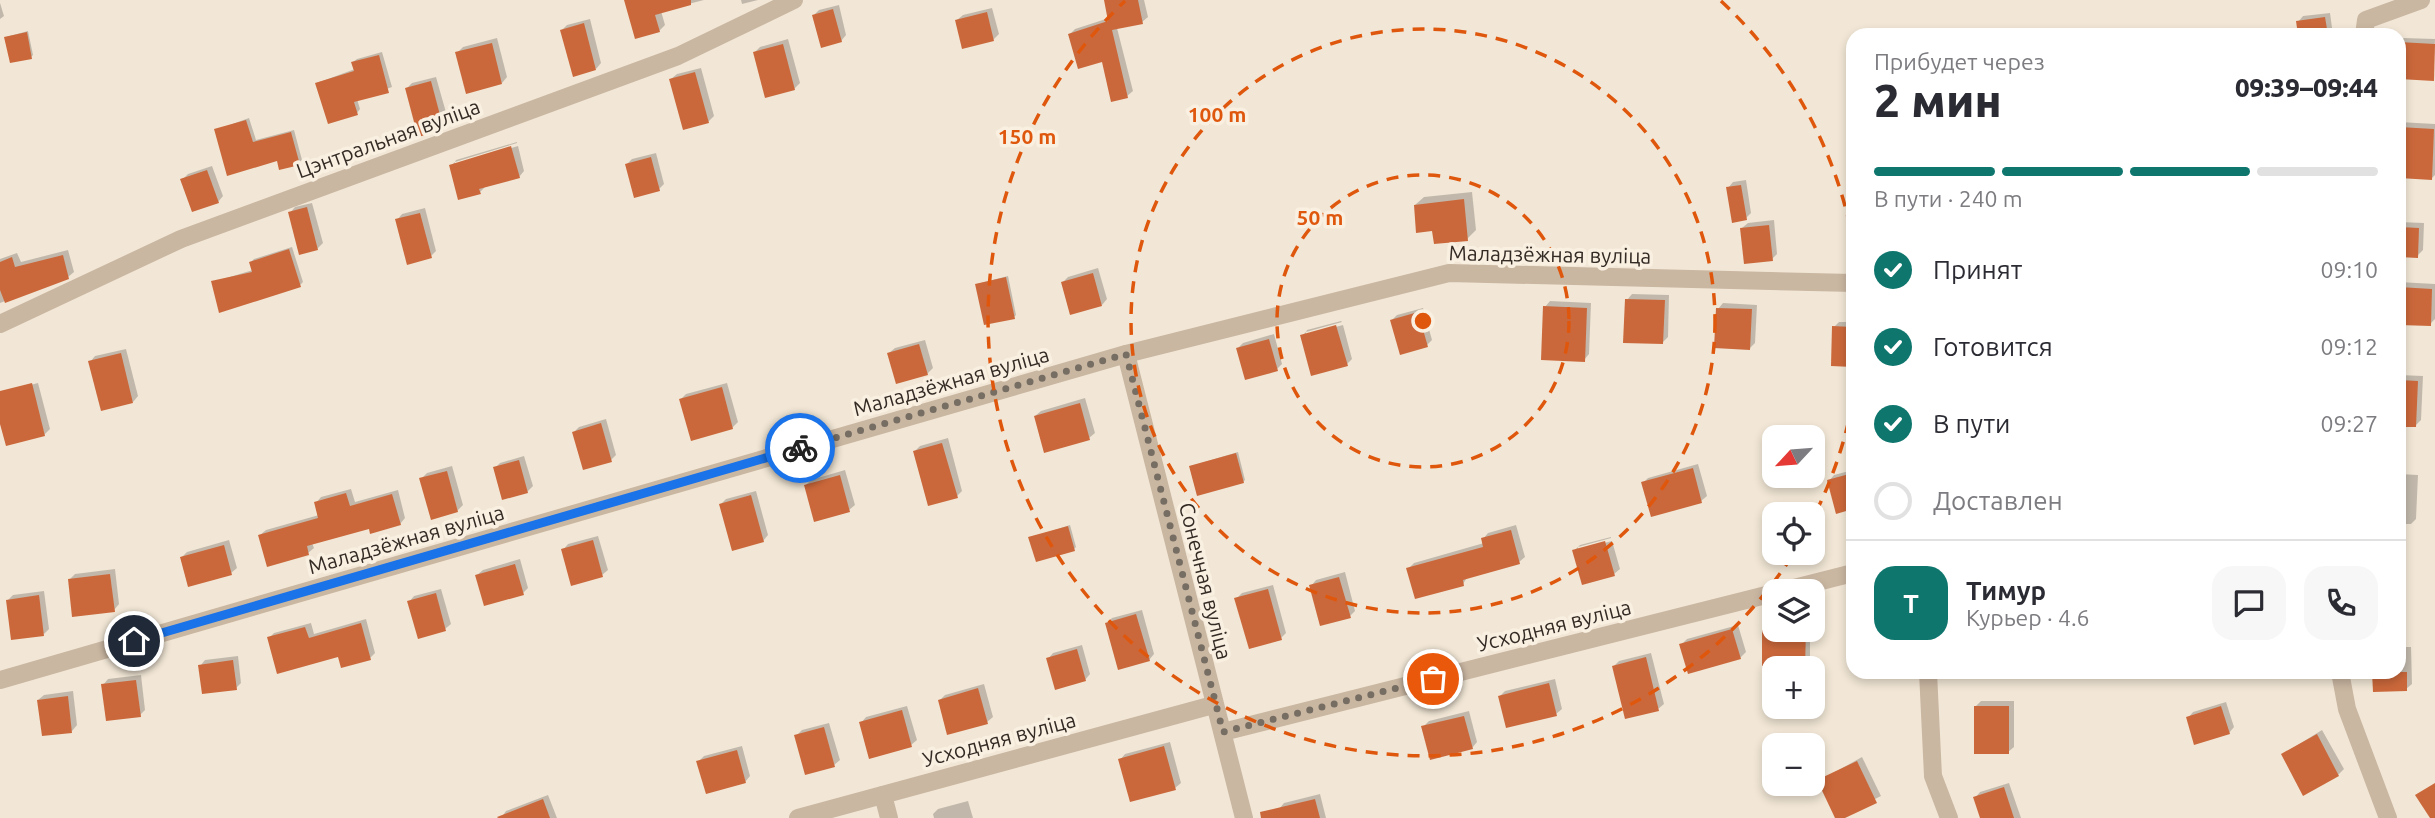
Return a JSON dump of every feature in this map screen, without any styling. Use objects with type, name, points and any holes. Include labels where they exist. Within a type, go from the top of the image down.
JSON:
[{"type":"street","name":"Цэнтральная вуліца","points":[[0,324],[181,239],[678,56],[794,0]]},
{"type":"street","points":[[2365,28],[2366,20],[2421,0]]},
{"type":"street","name":"Маладзёжная вуліца","points":[[0,680],[1126,354],[1450,273],[1846,283]]},
{"type":"street","name":"Сонечная вуліца","points":[[1126,354],[1213,705],[1223,732],[1244,818]]},
{"type":"street","name":"Усходняя вуліца","points":[[1825,580],[1846,575]]},
{"type":"street","name":"Усходняя вуліца","points":[[1223,732],[1762,596]]},
{"type":"street","points":[[1928,679],[1933,776],[1949,818]]},
{"type":"street","points":[[2341,679],[2347,709],[2388,818]]},
{"type":"street","name":"Усходняя вуліца","points":[[798,818],[1213,705]]},
{"type":"street","points":[[883,795],[889,818]]},
{"type":"building","points":[[624,0],[691,0],[691,5],[655,15],[660,32],[635,39]]},
{"type":"building","points":[[1104,0],[1138,0],[1143,24],[1112,30],[1128,98],[1111,102],[1102,62],[1078,69],[1068,34],[1108,21]]},
{"type":"building","points":[[833,9],[842,42],[821,48],[812,15]]},
{"type":"building","points":[[987,12],[994,41],[962,49],[955,20]]},
{"type":"building","points":[[2325,17],[2327,28],[2297,28],[2296,21]]},
{"type":"building","points":[[584,23],[596,70],[573,77],[560,30]]},
{"type":"building","points":[[27,32],[32,59],[10,63],[4,37]]},
{"type":"building","points":[[2406,42],[2435,44],[2434,81],[2406,79]]},
{"type":"building","points":[[492,43],[502,84],[466,94],[455,52]]},
{"type":"building","points":[[783,44],[795,90],[765,98],[753,52]]},
{"type":"building","points":[[379,55],[389,93],[354,102],[358,115],[328,124],[315,83],[354,71],[351,62]]},
{"type":"building","points":[[695,72],[709,123],[683,130],[669,79]]},
{"type":"building","points":[[431,81],[444,130],[418,137],[405,88]]},
{"type":"building","points":[[246,120],[253,142],[291,132],[300,165],[279,170],[277,161],[227,176],[214,129]]},
{"type":"building","points":[[2406,127],[2434,129],[2432,180],[2406,178]]},
{"type":"building","points":[[511,146],[520,178],[479,189],[481,194],[458,200],[449,165]]},
{"type":"building","points":[[651,157],[660,191],[634,198],[625,164]]},
{"type":"building","points":[[207,170],[219,203],[192,212],[180,179]]},
{"type":"building","points":[[1741,185],[1747,220],[1732,223],[1726,187]]},
{"type":"building","points":[[1464,199],[1468,241],[1434,244],[1432,231],[1416,233],[1414,205]]},
{"type":"building","points":[[307,207],[318,250],[299,255],[288,212]]},
{"type":"building","points":[[420,213],[432,258],[407,265],[395,219]]},
{"type":"building","points":[[1769,225],[1773,261],[1744,264],[1740,228]]},
{"type":"building","points":[[2406,227],[2419,228],[2418,258],[2406,257]]},
{"type":"building","points":[[289,249],[301,287],[219,313],[211,281],[252,272],[249,262]]},
{"type":"building","points":[[63,255],[69,279],[5,303],[0,290],[0,262],[12,257],[15,267]]},
{"type":"building","points":[[1093,273],[1102,306],[1070,315],[1061,282]]},
{"type":"building","points":[[1006,277],[1015,319],[984,325],[975,284]]},
{"type":"building","points":[[2406,287],[2432,289],[2431,326],[2406,325]]},
{"type":"building","points":[[1625,299],[1665,300],[1663,344],[1623,343]]},
{"type":"building","points":[[1543,306],[1587,308],[1585,362],[1541,360]]},
{"type":"building","points":[[1716,308],[1752,309],[1750,350],[1714,348]]},
{"type":"building","points":[[1418,312],[1428,347],[1400,355],[1390,320]]},
{"type":"building","points":[[1336,325],[1348,366],[1311,376],[1300,335]]},
{"type":"building","points":[[1832,326],[1846,327],[1846,367],[1831,366]]},
{"type":"building","points":[[1269,339],[1278,371],[1245,380],[1236,348]]},
{"type":"building","points":[[919,344],[928,375],[896,384],[887,353]]},
{"type":"building","points":[[121,353],[133,403],[101,411],[88,361]]},
{"type":"building","points":[[2406,380],[2418,381],[2416,427],[2406,427]]},
{"type":"building","points":[[32,383],[45,436],[6,446],[0,424],[0,391]]},
{"type":"building","points":[[722,387],[733,429],[691,441],[679,399]]},
{"type":"building","points":[[1080,403],[1090,440],[1044,453],[1034,416]]},
{"type":"building","points":[[601,423],[612,462],[583,470],[572,432]]},
{"type":"building","points":[[942,443],[958,498],[928,506],[913,451]]},
{"type":"building","points":[[1236,453],[1244,483],[1197,496],[1189,466]]},
{"type":"building","points":[[519,460],[528,493],[502,500],[493,467]]},
{"type":"building","points":[[1693,468],[1702,503],[1651,517],[1641,482]]},
{"type":"building","points":[[447,471],[458,512],[431,520],[419,478]]},
{"type":"building","points":[[840,475],[850,512],[814,522],[804,485]]},
{"type":"building","points":[[1846,475],[1846,511],[1836,514],[1827,480]]},
{"type":"building","points":[[346,493],[350,506],[392,494],[401,525],[370,534],[369,529],[307,546],[309,555],[267,567],[258,535],[318,518],[314,502]]},
{"type":"building","points":[[751,495],[764,542],[732,551],[719,504]]},
{"type":"building","points":[[1068,526],[1075,551],[1036,562],[1028,537]]},
{"type":"building","points":[[1511,530],[1520,564],[1463,580],[1464,586],[1415,599],[1406,568],[1483,547],[1481,538]]},
{"type":"building","points":[[593,540],[603,577],[571,586],[561,549]]},
{"type":"building","points":[[1605,541],[1615,576],[1582,585],[1572,550]]},
{"type":"building","points":[[224,545],[232,575],[188,587],[180,557]]},
{"type":"building","points":[[515,564],[524,595],[484,606],[475,575]]},
{"type":"building","points":[[110,574],[115,612],[72,617],[68,579]]},
{"type":"building","points":[[1339,577],[1351,618],[1320,626],[1309,585]]},
{"type":"building","points":[[1268,589],[1282,640],[1249,649],[1234,598]]},
{"type":"building","points":[[436,593],[446,631],[418,639],[407,601]]},
{"type":"building","points":[[39,595],[44,636],[11,640],[6,600]]},
{"type":"building","points":[[1136,614],[1150,661],[1118,670],[1105,623]]},
{"type":"building","points":[[361,623],[371,660],[341,668],[338,657],[277,674],[267,637],[305,627],[309,638]]},
{"type":"building","points":[[1732,629],[1741,659],[1688,674],[1679,644]]},
{"type":"building","points":[[1762,642],[1806,642],[1805,656],[1762,656]]},
{"type":"building","points":[[1077,649],[1086,681],[1055,690],[1046,658]]},
{"type":"building","points":[[1646,657],[1659,711],[1625,719],[1612,666]]},
{"type":"building","points":[[233,660],[237,690],[202,694],[198,665]]},
{"type":"building","points":[[2407,672],[2407,691],[2373,692],[2372,679],[2406,679]]},
{"type":"building","points":[[136,680],[141,717],[106,721],[101,684]]},
{"type":"building","points":[[1549,683],[1557,716],[1506,728],[1498,696]]},
{"type":"building","points":[[978,688],[988,724],[947,735],[938,700]]},
{"type":"building","points":[[68,696],[72,733],[42,736],[37,700]]},
{"type":"building","points":[[1974,706],[2009,706],[2009,754],[1974,754]]},
{"type":"building","points":[[2221,706],[2230,734],[2194,745],[2186,717]]},
{"type":"building","points":[[902,710],[912,747],[869,759],[859,722]]},
{"type":"building","points":[[1464,716],[1473,749],[1430,760],[1421,726]]},
{"type":"building","points":[[824,727],[835,767],[805,775],[794,735]]},
{"type":"building","points":[[2317,734],[2339,776],[2303,796],[2281,754]]},
{"type":"building","points":[[1164,746],[1176,790],[1130,802],[1118,759]]},
{"type":"building","points":[[737,750],[746,783],[706,794],[696,761]]},
{"type":"building","points":[[1857,761],[1877,803],[1845,818],[1835,818],[1825,796],[1825,776]]},
{"type":"building","points":[[2435,783],[2435,818],[2430,818],[2415,795]]},
{"type":"building","points":[[2004,787],[2014,818],[1980,818],[1973,797]]},
{"type":"building","points":[[543,799],[550,818],[497,817]]},
{"type":"building","points":[[1315,799],[1320,818],[1261,818],[1260,812]]},
{"type":"way so far","points":[[800,448],[1126,354],[1213,705],[1223,732],[1433,679]]},
{"type":"route","points":[[134,641],[800,448]]}]
